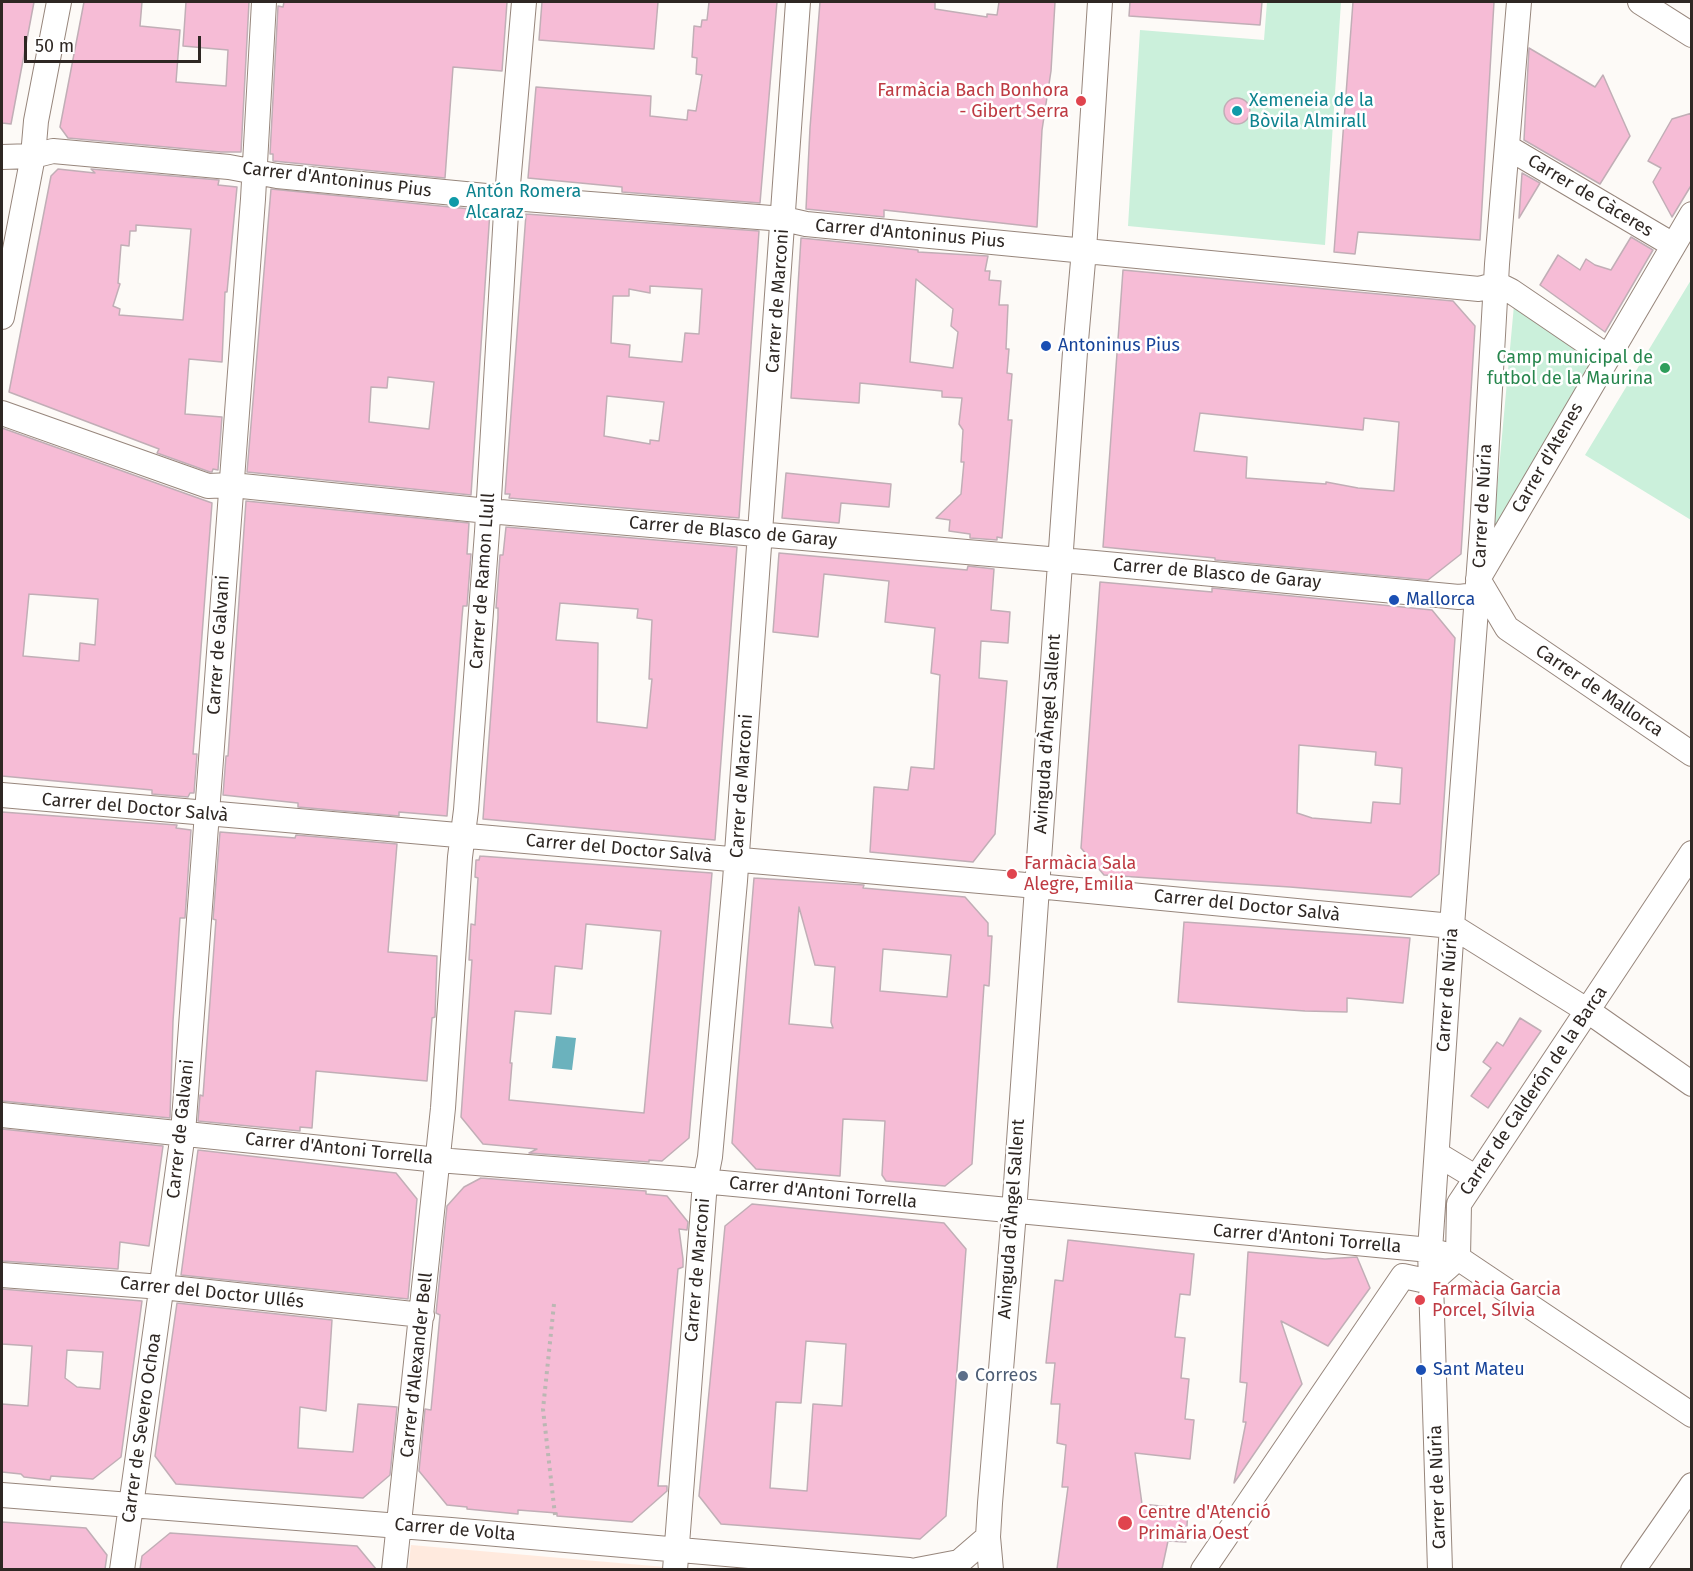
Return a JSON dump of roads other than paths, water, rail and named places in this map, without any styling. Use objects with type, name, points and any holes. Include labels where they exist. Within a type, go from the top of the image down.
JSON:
[{"type":"street","points":[[2,317],[10,227],[33,156],[36,121],[59,2]]},
{"type":"street","name":"Carrer de Galvani","points":[[162,1287],[183,1133],[232,484],[264,2]]},
{"type":"street","name":"Carrer de Ramon Llull","points":[[438,1160],[488,511],[507,196],[524,2]]},
{"type":"street","name":"Carrer de Marconi","points":[[676,1559],[705,1182],[710,1157],[736,861],[798,2]]},
{"type":"street","name":"Avinguda d'Àngel Sallent","points":[[991,1569],[988,1537],[990,1503],[1014,1212],[1100,2]]},
{"type":"street","name":"Carrer de Núria","points":[[1440,1569],[1430,1250],[1474,645],[1497,284],[1519,2]]},
{"type":"street","points":[[1640,2],[1692,35]]},
{"type":"street","name":"Carrer de Càceres","points":[[1507,147],[1673,245]]},
{"type":"street","name":"Carrer d'Antoninus Pius","points":[[2,157],[33,156],[52,151],[230,167],[277,176],[784,219],[806,224],[1479,289],[1497,284]]},
{"type":"street","name":"Carrer d'Atenes","points":[[1477,587],[1692,214]]},
{"type":"street","points":[[1497,284],[1511,291],[1608,357]]},
{"type":"street","name":"Carrer de Blasco de Garay","points":[[2,413],[208,486],[232,484],[488,511],[1459,597],[1477,587]]},
{"type":"street","name":"Carrer de Mallorca","points":[[1477,587],[1507,628],[1692,754]]},
{"type":"street","points":[[1474,645],[1491,631],[1507,628]]},
{"type":"street","name":"Carrer del Doctor Salvà","points":[[2,795],[1037,886],[1452,926]]},
{"type":"street","name":"Carrer de Calderón de la Barca","points":[[1458,1258],[1459,1204],[1692,853]]},
{"type":"street","points":[[1452,926],[1588,1011],[1692,1084]]},
{"type":"street","name":"Carrer d'Antoni Torrella","points":[[2,1115],[438,1160],[705,1182],[1430,1250],[1458,1258],[1692,1415]]},
{"type":"street","points":[[1437,1154],[1475,1177]]},
{"type":"street","name":"Carrer d'Alexander Bell","points":[[394,1569],[438,1160]]},
{"type":"street","points":[[1203,1569],[1403,1276],[1431,1282],[1458,1258]]},
{"type":"street","name":"Carrer del Doctor Ullés","points":[[2,1275],[162,1287],[422,1315]]},
{"type":"street","name":"Carrer de Severo Ochoa","points":[[122,1569],[162,1287]]},
{"type":"street","points":[[1633,1569],[1692,1485]]},
{"type":"street","name":"Carrer de Volta","points":[[2,1495],[399,1526],[676,1559],[909,1569]]},
{"type":"street","points":[[917,1569],[959,1562],[988,1537]]},
{"type":"water","points":[[556,1036],[576,1038],[572,1070],[552,1068]]},
{"type":"place","name":"Farmàcia Bach Bonhora - Gibert Serra","points":[[1081,101]]},
{"type":"place","name":"Xemeneia de la Bòvila Almirall","points":[[1237,111]]},
{"type":"place","name":"Antón Romera Alcaraz","points":[[454,202]]},
{"type":"place","name":"Antoninus Pius","points":[[1046,346]]},
{"type":"place","name":"Camp municipal de futbol de la Maurina","points":[[1665,368]]},
{"type":"place","name":"Mallorca","points":[[1394,600]]},
{"type":"place","name":"Farmàcia Sala Alegre, Emilia","points":[[1012,874]]},
{"type":"place","name":"Farmàcia Garcia Porcel, Sílvia","points":[[1420,1300]]},
{"type":"place","name":"Sant Mateu","points":[[1421,1370]]},
{"type":"place","name":"Correos","points":[[963,1376]]},
{"type":"place","name":"Centre d'Atenció Primària Oest","points":[[1125,1523]]}]
